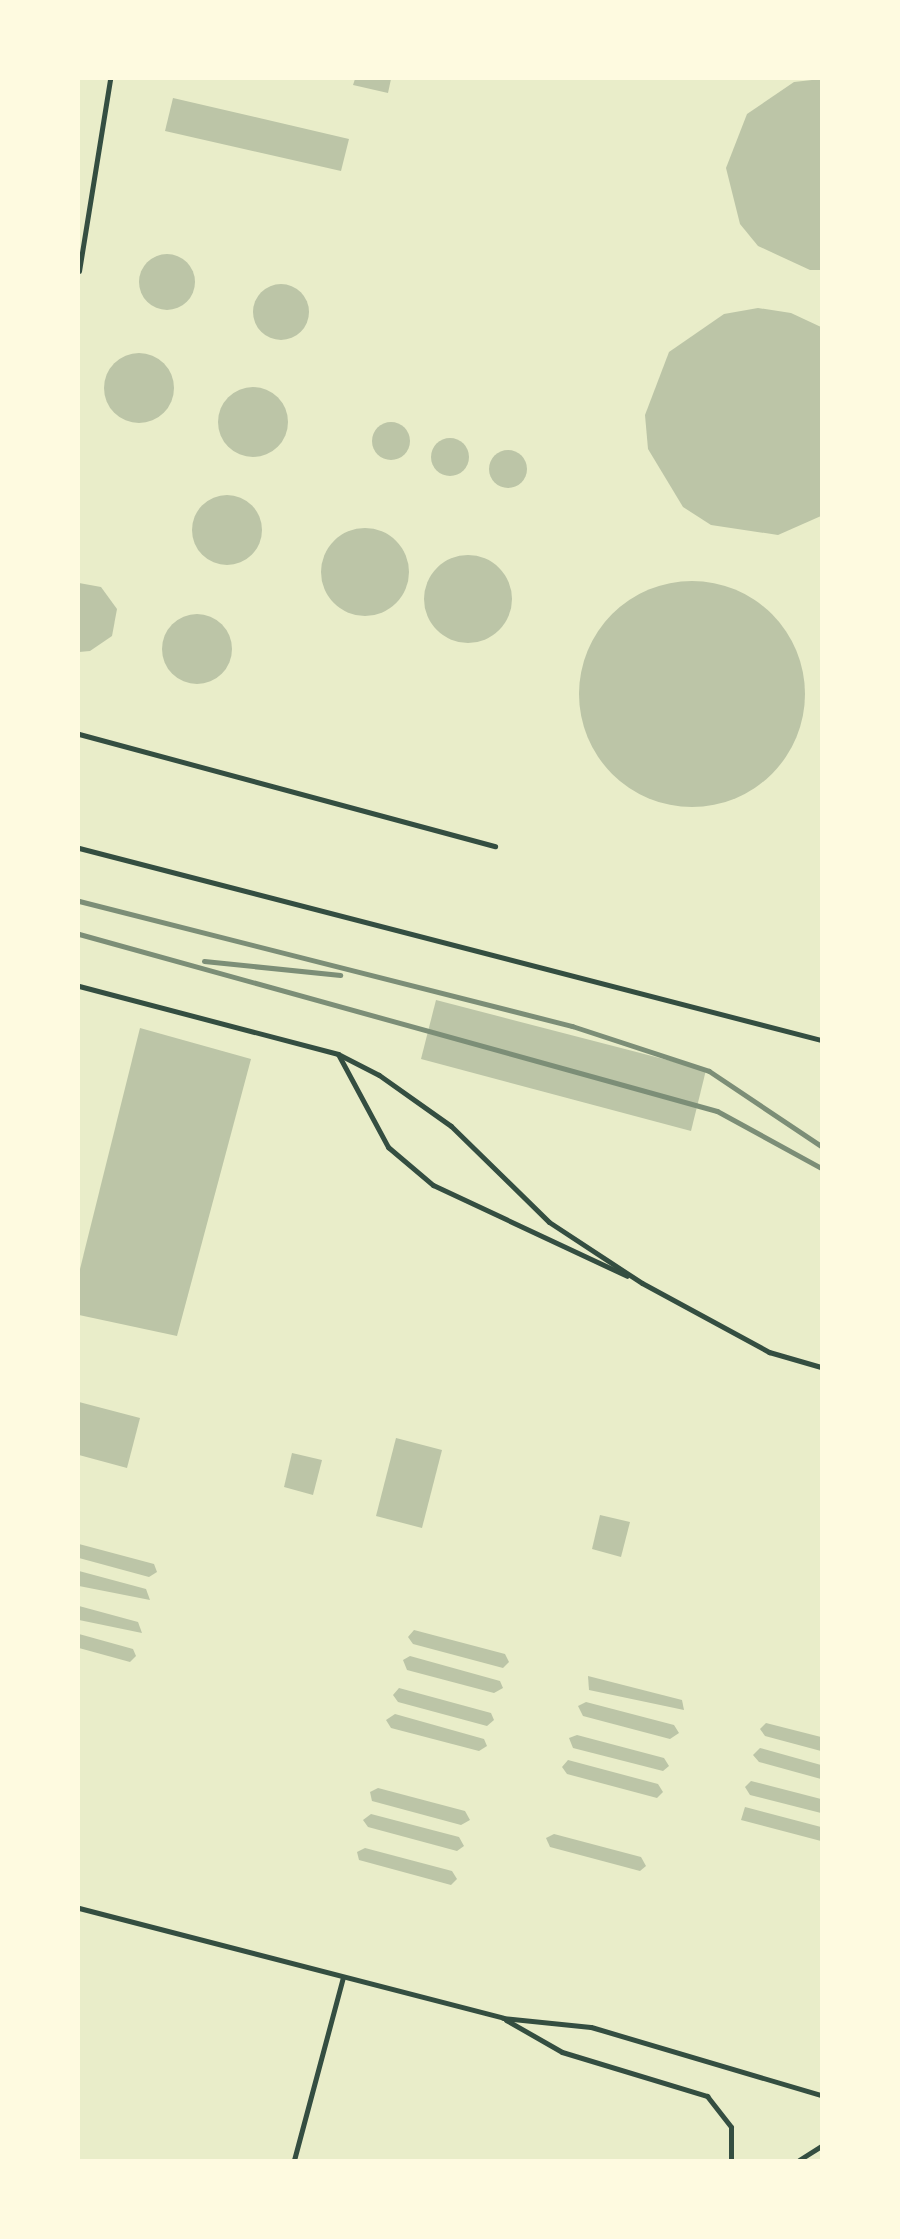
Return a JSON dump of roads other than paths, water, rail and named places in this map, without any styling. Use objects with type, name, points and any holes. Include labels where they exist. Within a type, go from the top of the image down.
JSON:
[{"type":"lane","points":[[79,271],[110,79]]},
{"type":"lane","points":[[79,734],[495,846]]},
{"type":"lane","points":[[79,848],[821,1040]]},
{"type":"lane","points":[[79,986],[338,1055],[451,1126],[548,1222],[642,1283]]},
{"type":"lane","points":[[338,1055],[388,1147],[433,1185],[642,1283],[769,1352],[821,1367]]},
{"type":"lane","points":[[79,1908],[503,2018],[591,2027],[821,2095]]},
{"type":"lane","points":[[294,2160],[343,1977]]},
{"type":"lane","points":[[503,2018],[562,2052],[707,2096],[731,2127],[731,2160]]},
{"type":"lane","points":[[799,2160],[821,2146]]},
{"type":"railway","points":[[79,901],[572,1026],[709,1071],[821,1146]]},
{"type":"railway","points":[[79,934],[717,1111],[821,1168]]},
{"type":"railway","points":[[204,961],[340,975]]}]
